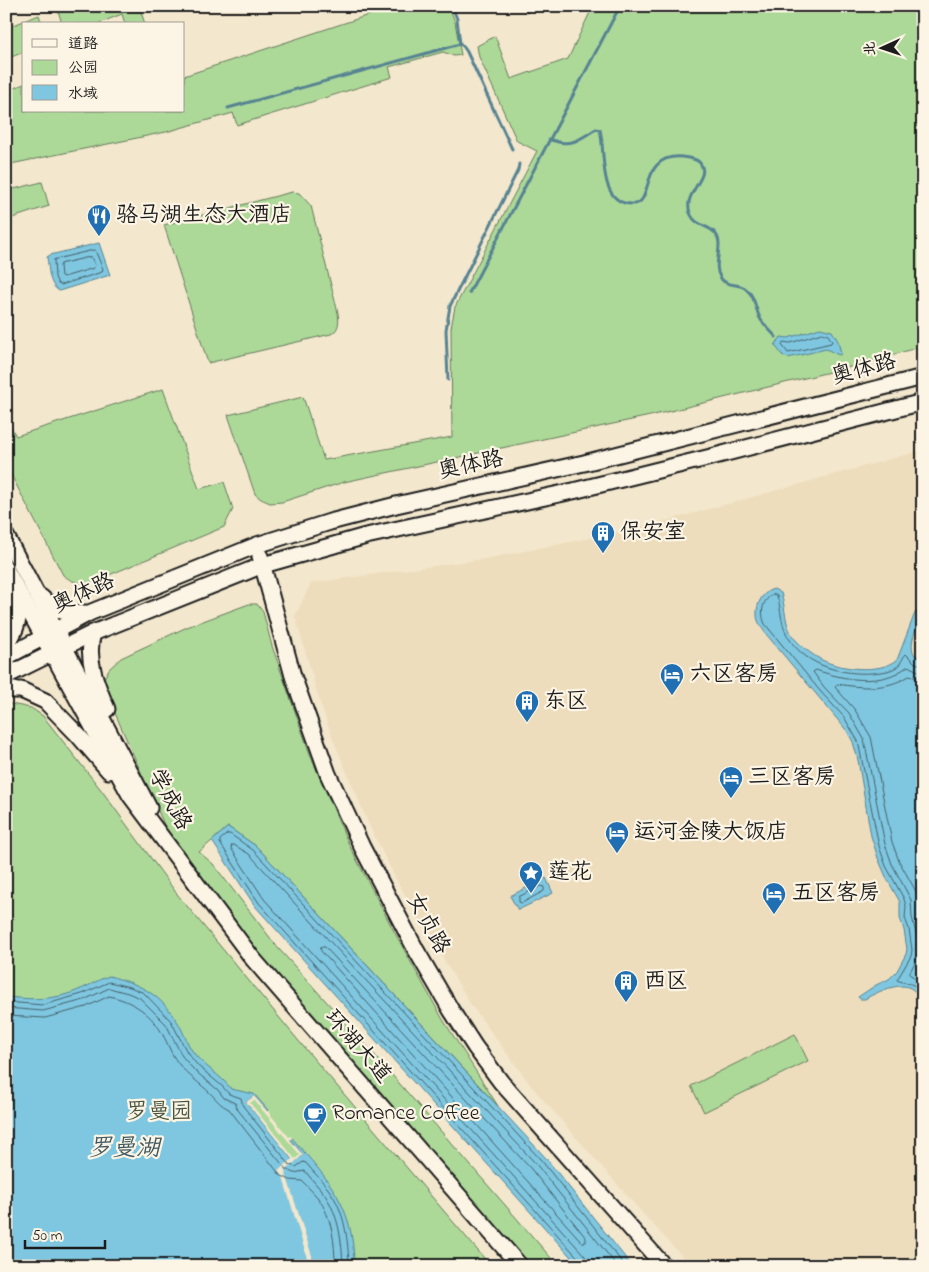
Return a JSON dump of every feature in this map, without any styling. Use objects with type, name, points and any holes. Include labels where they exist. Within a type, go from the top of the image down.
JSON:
[{"type":"main road","name":"奥体路","points":[[6,657],[89,613],[257,545],[330,522],[396,505],[584,463],[923,377]]},
{"type":"main road","name":"奥体路","points":[[6,676],[93,633],[263,565],[366,536],[717,456],[923,402]]},
{"type":"main road","name":"学成路","points":[[6,536],[35,590],[49,634]]},
{"type":"main road","name":"女贞路","points":[[257,545],[293,676],[328,774],[365,854],[416,950],[451,1010],[501,1082],[664,1266]]},
{"type":"main road","name":"学成路","points":[[6,570],[19,594],[49,634],[136,794],[171,850]]},
{"type":"main road","points":[[35,590],[51,606],[67,614],[89,613]]},
{"type":"main road","points":[[6,645],[14,634],[20,614],[19,594]]},
{"type":"main road","points":[[93,633],[90,643],[91,660],[97,685],[136,794]]},
{"type":"main road","points":[[6,690],[21,690],[45,700],[136,794]]},
{"type":"main road","name":"环湖大道","points":[[171,850],[253,960],[520,1266]]},
{"type":"shaded area","name":"运河金陵大饭店","points":[[923,450],[923,1266],[691,1266],[532,1087],[471,1005],[397,881],[370,827],[321,706],[295,616],[311,583],[484,559],[601,536],[669,520]]},
{"type":"green space","points":[[139,6],[144,22],[124,22],[122,14],[102,22],[61,22],[57,7]]},
{"type":"green space","points":[[396,6],[449,6],[455,22],[461,55],[454,56],[443,52],[389,67],[392,77],[237,125],[233,113],[166,132],[6,165],[6,91],[22,85],[22,112],[185,112],[185,76]]},
{"type":"green space","points":[[593,6],[923,6],[923,346],[858,365],[650,416],[344,482],[282,502],[270,503],[261,499],[255,494],[228,415],[303,397],[324,460],[452,437],[451,328],[455,307],[537,151],[517,141],[479,57],[477,46],[495,36],[511,79],[568,59]]},
{"type":"green space","points":[[39,15],[41,22],[22,22],[22,53],[6,59],[6,28]]},
{"type":"green space","points":[[42,182],[49,206],[6,220],[6,191]]},
{"type":"green space","points":[[292,192],[299,193],[311,206],[338,313],[339,322],[337,327],[331,334],[208,363],[164,225]]},
{"type":"green space","points":[[163,389],[199,489],[224,482],[233,509],[224,527],[90,583],[73,581],[63,575],[6,465],[6,418],[16,436]]},
{"type":"green space","points":[[249,604],[257,604],[263,612],[272,646],[311,757],[350,847],[442,1018],[498,1106],[256,846],[228,827],[199,852],[213,864],[278,948],[372,1052],[558,1266],[528,1266],[256,953],[173,845],[107,695],[104,678],[109,669],[121,658],[187,627]]},
{"type":"green space","name":"罗曼园","points":[[6,703],[31,708],[43,716],[102,791],[177,894],[302,1045],[490,1265],[6,1266]]},
{"type":"green space","points":[[795,1034],[808,1061],[704,1112],[691,1086]]},
{"type":"water","points":[[99,243],[110,275],[59,291],[55,288],[50,276],[47,257]]},
{"type":"water","points":[[820,328],[832,331],[838,341],[841,354],[839,355],[826,349],[788,358],[782,355],[775,345],[781,337],[788,338]]},
{"type":"water","points":[[774,589],[781,593],[788,628],[794,638],[803,647],[822,660],[849,668],[871,669],[897,660],[915,613],[923,606],[923,620],[915,632],[912,646],[914,654],[923,661],[923,1001],[912,989],[903,986],[886,989],[865,999],[858,997],[889,979],[897,971],[906,954],[904,930],[900,918],[900,902],[887,879],[871,836],[858,760],[853,742],[847,731],[766,634],[759,623],[757,611],[759,602],[767,592]]},
{"type":"water","points":[[228,827],[256,846],[545,1157],[632,1266],[579,1266],[255,906],[212,841]]},
{"type":"water","points":[[546,878],[553,893],[518,910],[510,896]]},
{"type":"water","name":"罗曼湖","points":[[109,976],[129,982],[154,995],[178,1022],[197,1057],[231,1089],[254,1094],[268,1110],[254,1096],[246,1102],[294,1162],[303,1155],[290,1139],[292,1138],[305,1153],[328,1181],[344,1210],[350,1226],[354,1266],[6,1266],[8,997],[36,999],[54,997],[72,993]]},
{"type":"pier","points":[[254,1096],[270,1112],[289,1137],[291,1136],[290,1140],[303,1155],[285,1171],[312,1256],[312,1266],[307,1266],[307,1258],[282,1174],[278,1171],[292,1159],[246,1102]],"holes":[[[254,1100],[300,1155],[295,1159],[250,1103]]]},
{"type":"waterway","points":[[406,6],[410,11],[418,10],[423,6]]},
{"type":"waterway","points":[[452,6],[457,19],[460,44]]},
{"type":"waterway","points":[[526,6],[527,12]]},
{"type":"waterway","points":[[469,293],[620,6]]},
{"type":"waterway","points":[[228,108],[460,44],[467,52],[512,149]]},
{"type":"waterway","points":[[551,140],[564,143],[575,141],[596,129],[600,130],[605,176],[609,187],[614,196],[622,202],[634,204],[640,202],[644,196],[653,170],[659,163],[668,158],[682,157],[698,161],[703,169],[700,181],[689,200],[691,215],[693,219],[712,230],[718,238],[717,266],[720,277],[725,283],[743,287],[749,292],[761,320],[776,337]]},
{"type":"waterway","points":[[448,380],[446,330],[450,306],[518,170],[519,164]]},
{"type":"place","name":"骆马湖生态大酒店","points":[[99,237]]},
{"type":"place","name":"保安室","points":[[603,554]]},
{"type":"place","name":"六区客房","points":[[672,696]]},
{"type":"place","name":"东区","points":[[527,723]]},
{"type":"place","name":"三区客房","points":[[731,799]]},
{"type":"place","name":"运河金陵大饭店","points":[[617,854]]},
{"type":"place","name":"莲花","points":[[531,894]]},
{"type":"place","name":"五区客房","points":[[774,915]]},
{"type":"place","name":"西区","points":[[626,1003]]},
{"type":"place","name":"Romance Coffee","points":[[315,1135]]}]
